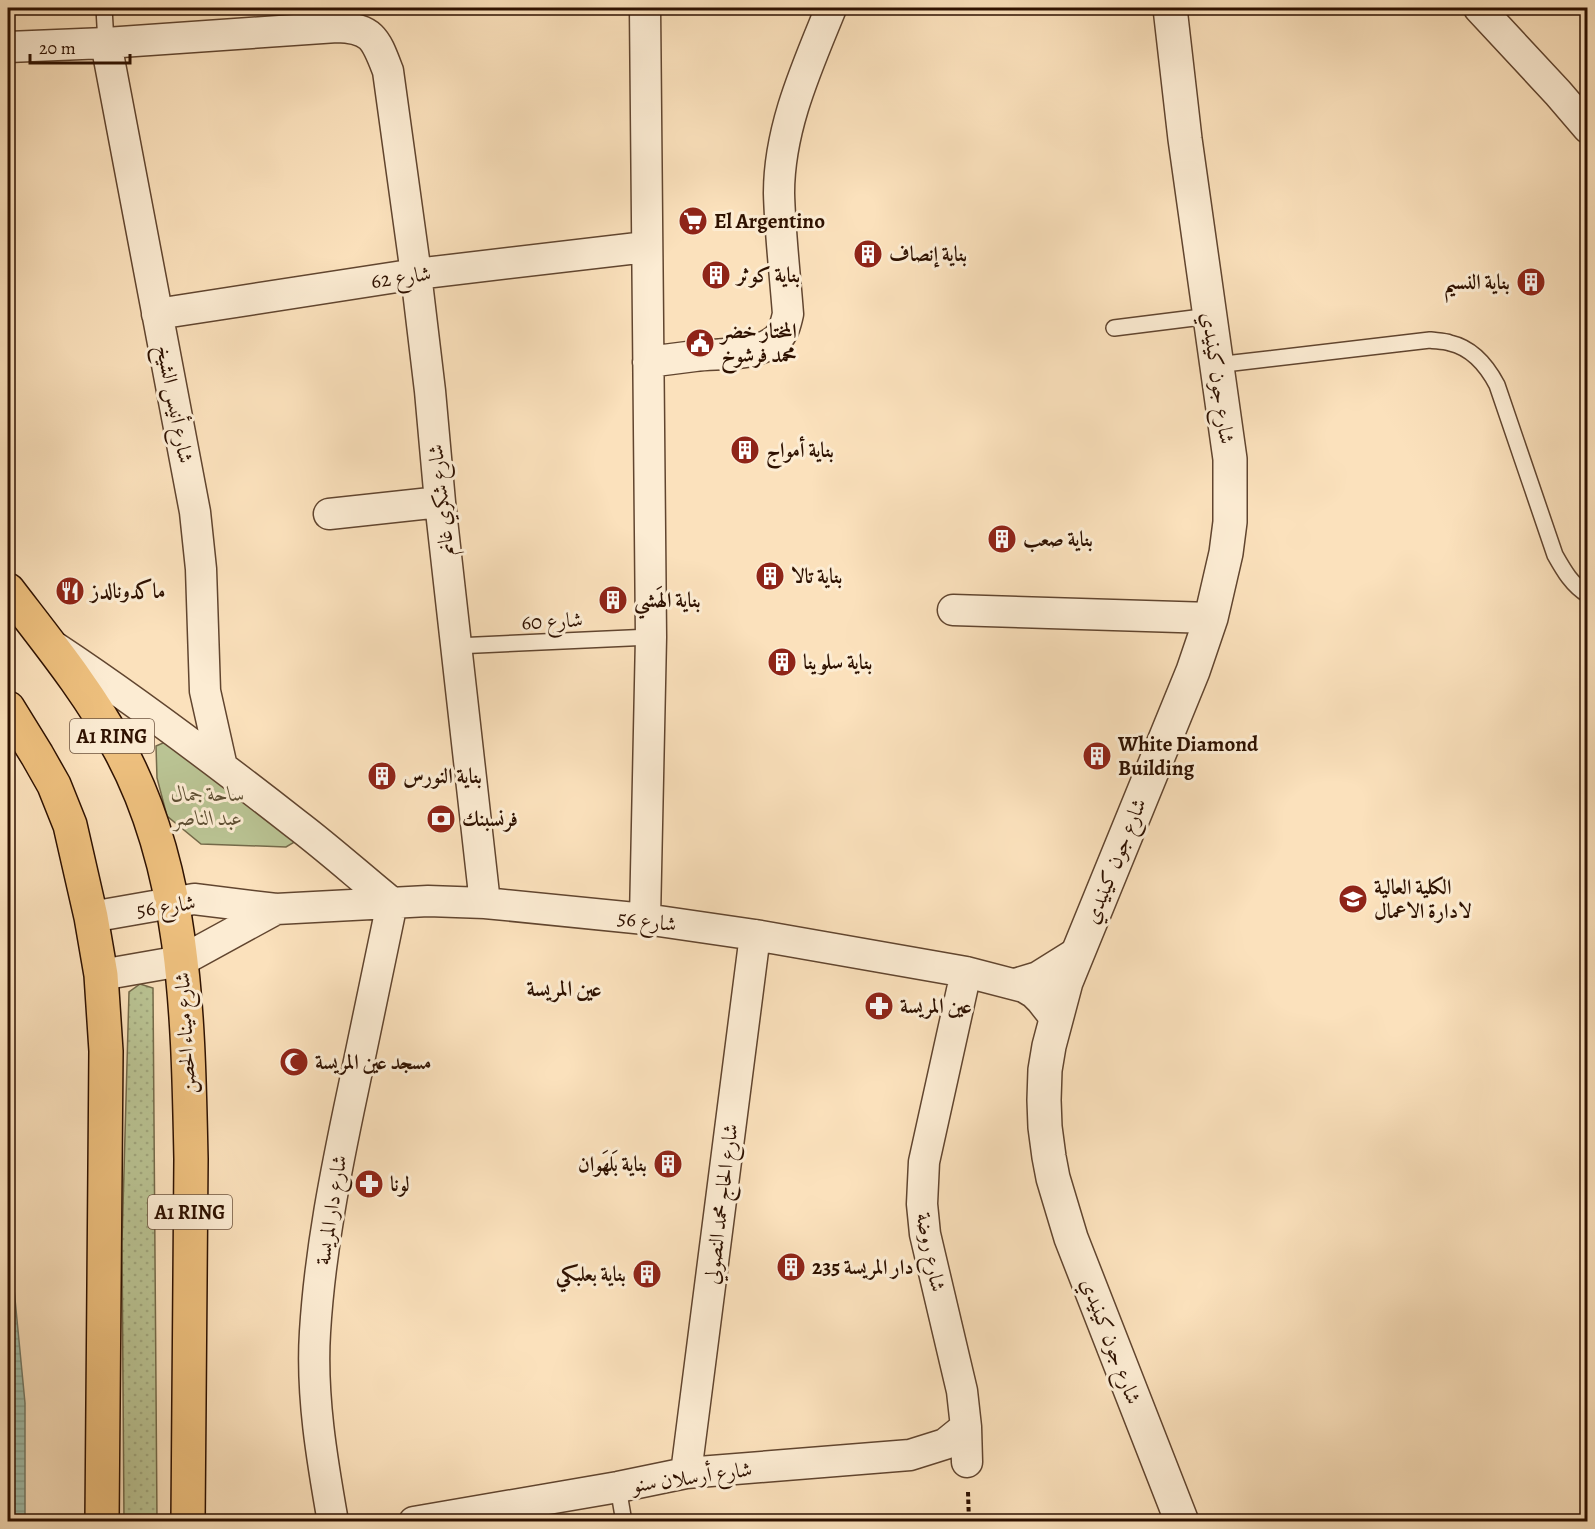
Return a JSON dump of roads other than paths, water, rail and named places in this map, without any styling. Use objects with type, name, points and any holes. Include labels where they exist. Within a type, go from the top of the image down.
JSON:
[{"type":"highway","name":"شارع ميناء الحصن","points":[[8,590],[49,643],[103,720],[125,760],[140,792],[151,824],[172,904],[181,961],[188,1045],[191,1159],[188,1521]]},
{"type":"highway","name":"A1 RING","points":[[8,708],[54,785],[70,825],[91,917],[101,975],[106,1051],[102,1521]]},
{"type":"street","points":[[645,8],[651,637],[645,920]]},
{"type":"street","points":[[648,363],[749,351],[771,343],[780,335],[786,324],[788,314],[779,193],[785,143],[791,111],[831,8]]},
{"type":"street","name":"شارع جون كينيدي","points":[[1170,8],[1177,76],[1230,459],[1231,492],[1227,553],[1211,618],[1193,671],[1066,982],[1049,1046],[1044,1100],[1049,1157],[1061,1208],[1182,1521]]},
{"type":"street","points":[[1479,8],[1558,93],[1587,128]]},
{"type":"street","name":"شارع شكري غانم","points":[[8,46],[106,43],[315,27],[352,27],[366,32],[378,46],[388,71],[416,274],[485,903]]},
{"type":"street","name":"شارع أنيس الشيخ","points":[[106,43],[195,512],[201,569],[205,691],[222,767]]},
{"type":"street","name":"شارع 62","points":[[157,314],[416,274],[646,247]]},
{"type":"street","points":[[329,514],[440,502]]},
{"type":"street","points":[[953,610],[1211,618]]},
{"type":"street","points":[[49,643],[141,706],[222,767],[298,825],[392,903]]},
{"type":"street","name":"شارع 56","points":[[91,917],[194,899],[276,909],[429,900],[485,903],[645,920],[755,935],[966,972],[1015,984],[1034,993],[1056,1019]]},
{"type":"street","name":"شارع دار المريسة","points":[[333,1521],[320,1440],[315,1380],[315,1334],[322,1260],[337,1166],[392,903]]},
{"type":"street","name":"شارع 56","points":[[101,975],[181,961],[276,909]]},
{"type":"street","name":"شارع الحاج محمد النصولي","points":[[686,1473],[755,935]]},
{"type":"street","points":[[1015,984],[1038,977],[1078,952]]},
{"type":"street","name":"شارع روضة","points":[[966,972],[924,1162],[922,1204],[925,1234],[962,1391],[967,1462]]},
{"type":"street","name":"شارع أرسلان سنو","points":[[414,1521],[618,1487],[686,1473],[910,1455],[945,1444],[966,1427]]},
{"type":"lane","points":[[104,8],[106,43]]},
{"type":"lane","points":[[1114,328],[1210,316]]},
{"type":"lane","points":[[1216,364],[1430,340],[1451,343],[1473,354],[1490,372],[1497,385],[1555,555],[1566,575],[1587,596]]},
{"type":"lane","name":"شارع 60","points":[[456,646],[651,637]]},
{"type":"lane","points":[[618,1487],[624,1521]]},
{"type":"place","name":"El Argentino","points":[[693,221]]},
{"type":"place","name":"بناية إنصاف","points":[[868,254]]},
{"type":"place","name":"بناية كوثر","points":[[716,275]]},
{"type":"place","name":"بناية النسيم","points":[[1531,282]]},
{"type":"place","name":"المختار خضر محمد فرشوخ","points":[[700,343]]},
{"type":"place","name":"بناية أمواج","points":[[745,450]]},
{"type":"place","name":"بناية صعب","points":[[1002,539]]},
{"type":"place","name":"بناية تالا","points":[[770,576]]},
{"type":"place","name":"ماكدونالدز","points":[[70,591]]},
{"type":"place","name":"بناية الهَشي","points":[[613,600]]},
{"type":"place","name":"بناية سلوينا","points":[[782,662]]},
{"type":"place","name":"White Diamond Building","points":[[1097,756]]},
{"type":"place","name":"بناية النورس","points":[[382,776]]},
{"type":"place","name":"فرنسبنك","points":[[441,819]]},
{"type":"place","name":"الكلية العالية لادارة الاعمال","points":[[1353,899]]},
{"type":"place","name":"عين المريسة","points":[[879,1006]]},
{"type":"place","name":"مسجد عين المريسة","points":[[294,1062]]},
{"type":"place","name":"بناية بَلهَوان","points":[[668,1164]]},
{"type":"place","name":"لونا","points":[[369,1184]]},
{"type":"place","name":"دار المريسة 235","points":[[791,1267]]},
{"type":"place","name":"بناية بعلبكي","points":[[647,1274]]},
{"type":"district","name":"عين المريسة","points":[[564,989]]},
{"type":"park label","name":"ساحة جمال عبد الناصر","points":[[208,806]]}]
